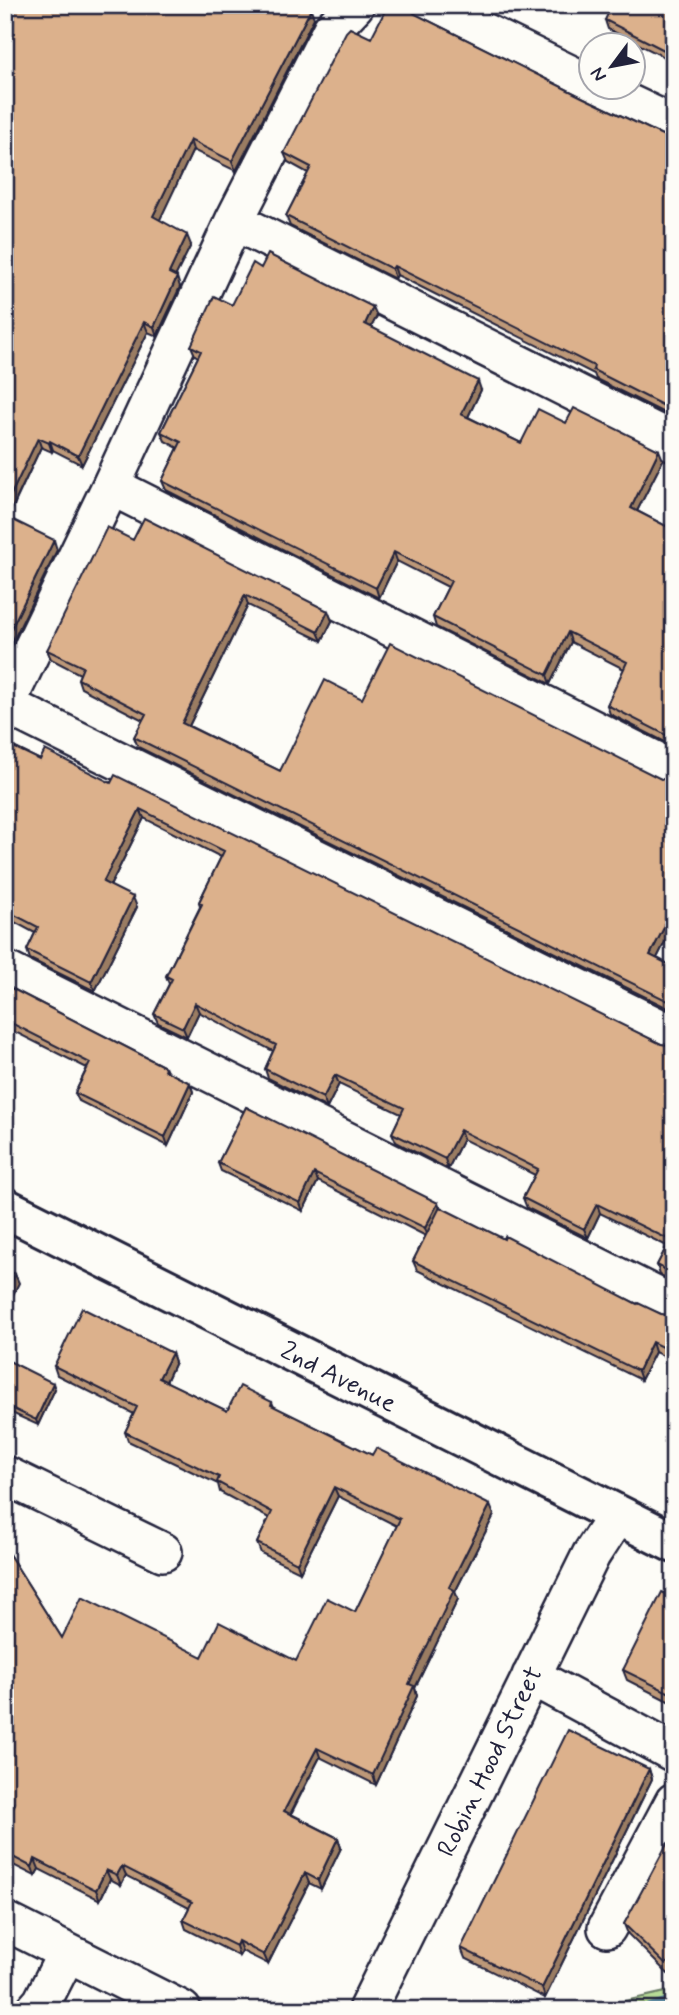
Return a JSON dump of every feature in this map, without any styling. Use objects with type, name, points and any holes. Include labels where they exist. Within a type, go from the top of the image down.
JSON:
[{"type":"street","points":[[355,5],[331,29],[313,70],[234,220],[111,486],[5,705],[674,1035]]},
{"type":"street","points":[[428,5],[578,78]]},
{"type":"street","points":[[626,102],[674,125]]},
{"type":"street","points":[[234,220],[674,442]]},
{"type":"street","points":[[111,486],[674,770]]},
{"type":"street","points":[[5,970],[674,1306]]},
{"type":"street","name":"2nd Avenue","points":[[5,1209],[674,1543]]},
{"type":"street","points":[[5,1475],[163,1552]]},
{"type":"street","name":"Robin Hood Street","points":[[367,2010],[592,1555],[617,1515]]},
{"type":"street","points":[[531,1676],[674,1753]]},
{"type":"street","points":[[607,1928],[674,1802]]},
{"type":"street","points":[[5,1921],[182,2010]]},
{"type":"street","points":[[35,2010],[42,2002],[67,1953]]},
{"type":"green space","points":[[674,1990],[674,2010],[585,2010]]},
{"type":"building","points":[[5,5],[304,5],[311,9],[232,161],[190,140],[153,216],[187,235],[169,273],[177,277],[154,327],[144,322],[78,456],[50,441],[49,443],[38,438],[5,507]]},
{"type":"building","points":[[388,5],[407,5],[415,14],[578,95],[578,102],[592,102],[662,135],[674,137],[674,411],[593,370],[594,366],[394,266],[392,269],[286,216],[311,167],[284,153],[346,32],[350,28],[371,38]]},
{"type":"building","points":[[612,5],[674,5],[674,55],[648,42],[648,32],[629,32],[605,20]]},
{"type":"building","points":[[268,254],[373,307],[365,324],[478,381],[461,414],[521,443],[538,409],[566,423],[574,408],[659,450],[631,508],[674,530],[674,723],[668,736],[607,705],[627,662],[568,632],[547,675],[433,617],[451,581],[394,552],[376,588],[162,481],[181,442],[161,432],[201,351],[191,346],[214,296],[232,305],[253,263],[261,268]]},
{"type":"building","points":[[5,516],[54,540],[10,631],[5,631]]},
{"type":"building","points":[[144,518],[328,611],[318,632],[245,595],[182,723],[280,771],[325,680],[362,699],[390,643],[661,779],[674,781],[674,908],[650,955],[674,967],[674,1004],[134,737],[146,714],[78,679],[83,667],[47,650],[107,527],[133,540]]},
{"type":"building","points":[[5,743],[40,760],[45,750],[111,783],[115,775],[661,1044],[674,1046],[674,1274],[657,1265],[670,1240],[597,1204],[584,1229],[523,1198],[538,1169],[460,1130],[445,1159],[392,1133],[404,1108],[335,1075],[323,1098],[265,1069],[276,1045],[195,1003],[183,1028],[154,1014],[172,979],[166,976],[202,904],[199,902],[224,851],[140,809],[103,882],[133,897],[91,982],[27,950],[38,927],[5,910]]},
{"type":"building","points":[[5,985],[165,1067],[164,1070],[190,1083],[165,1137],[75,1093],[90,1063],[5,1020]]},
{"type":"building","points":[[246,1107],[438,1203],[425,1228],[314,1173],[300,1203],[218,1163]]},
{"type":"building","points":[[440,1207],[504,1239],[505,1236],[637,1304],[661,1314],[674,1316],[674,1353],[652,1342],[638,1371],[413,1261]]},
{"type":"building","points":[[5,1269],[15,1274],[5,1295]]},
{"type":"building","points":[[82,1308],[172,1353],[159,1378],[227,1411],[240,1386],[272,1402],[271,1405],[372,1455],[376,1448],[490,1505],[449,1587],[454,1590],[409,1684],[414,1686],[373,1775],[317,1748],[284,1811],[338,1838],[318,1880],[305,1873],[264,1955],[238,1941],[236,1946],[183,1920],[192,1902],[122,1866],[117,1875],[106,1870],[96,1890],[35,1859],[32,1867],[5,1853],[5,1822],[15,1804],[5,1799],[5,1548],[62,1638],[82,1597],[202,1657],[219,1622],[296,1661],[327,1598],[355,1612],[400,1519],[334,1487],[297,1563],[257,1543],[272,1512],[217,1482],[219,1477],[125,1432],[137,1407],[54,1366]]},
{"type":"building","points":[[5,1359],[53,1383],[36,1420],[5,1405]]},
{"type":"building","points":[[662,1592],[674,1598],[674,1695],[623,1670]]},
{"type":"building","points":[[568,1730],[649,1769],[542,1988],[461,1948]]},
{"type":"building","points":[[674,1839],[674,1959],[665,1964],[624,1924],[667,1844]]},
{"type":"waterway","points":[[648,2010],[674,2001]]}]
